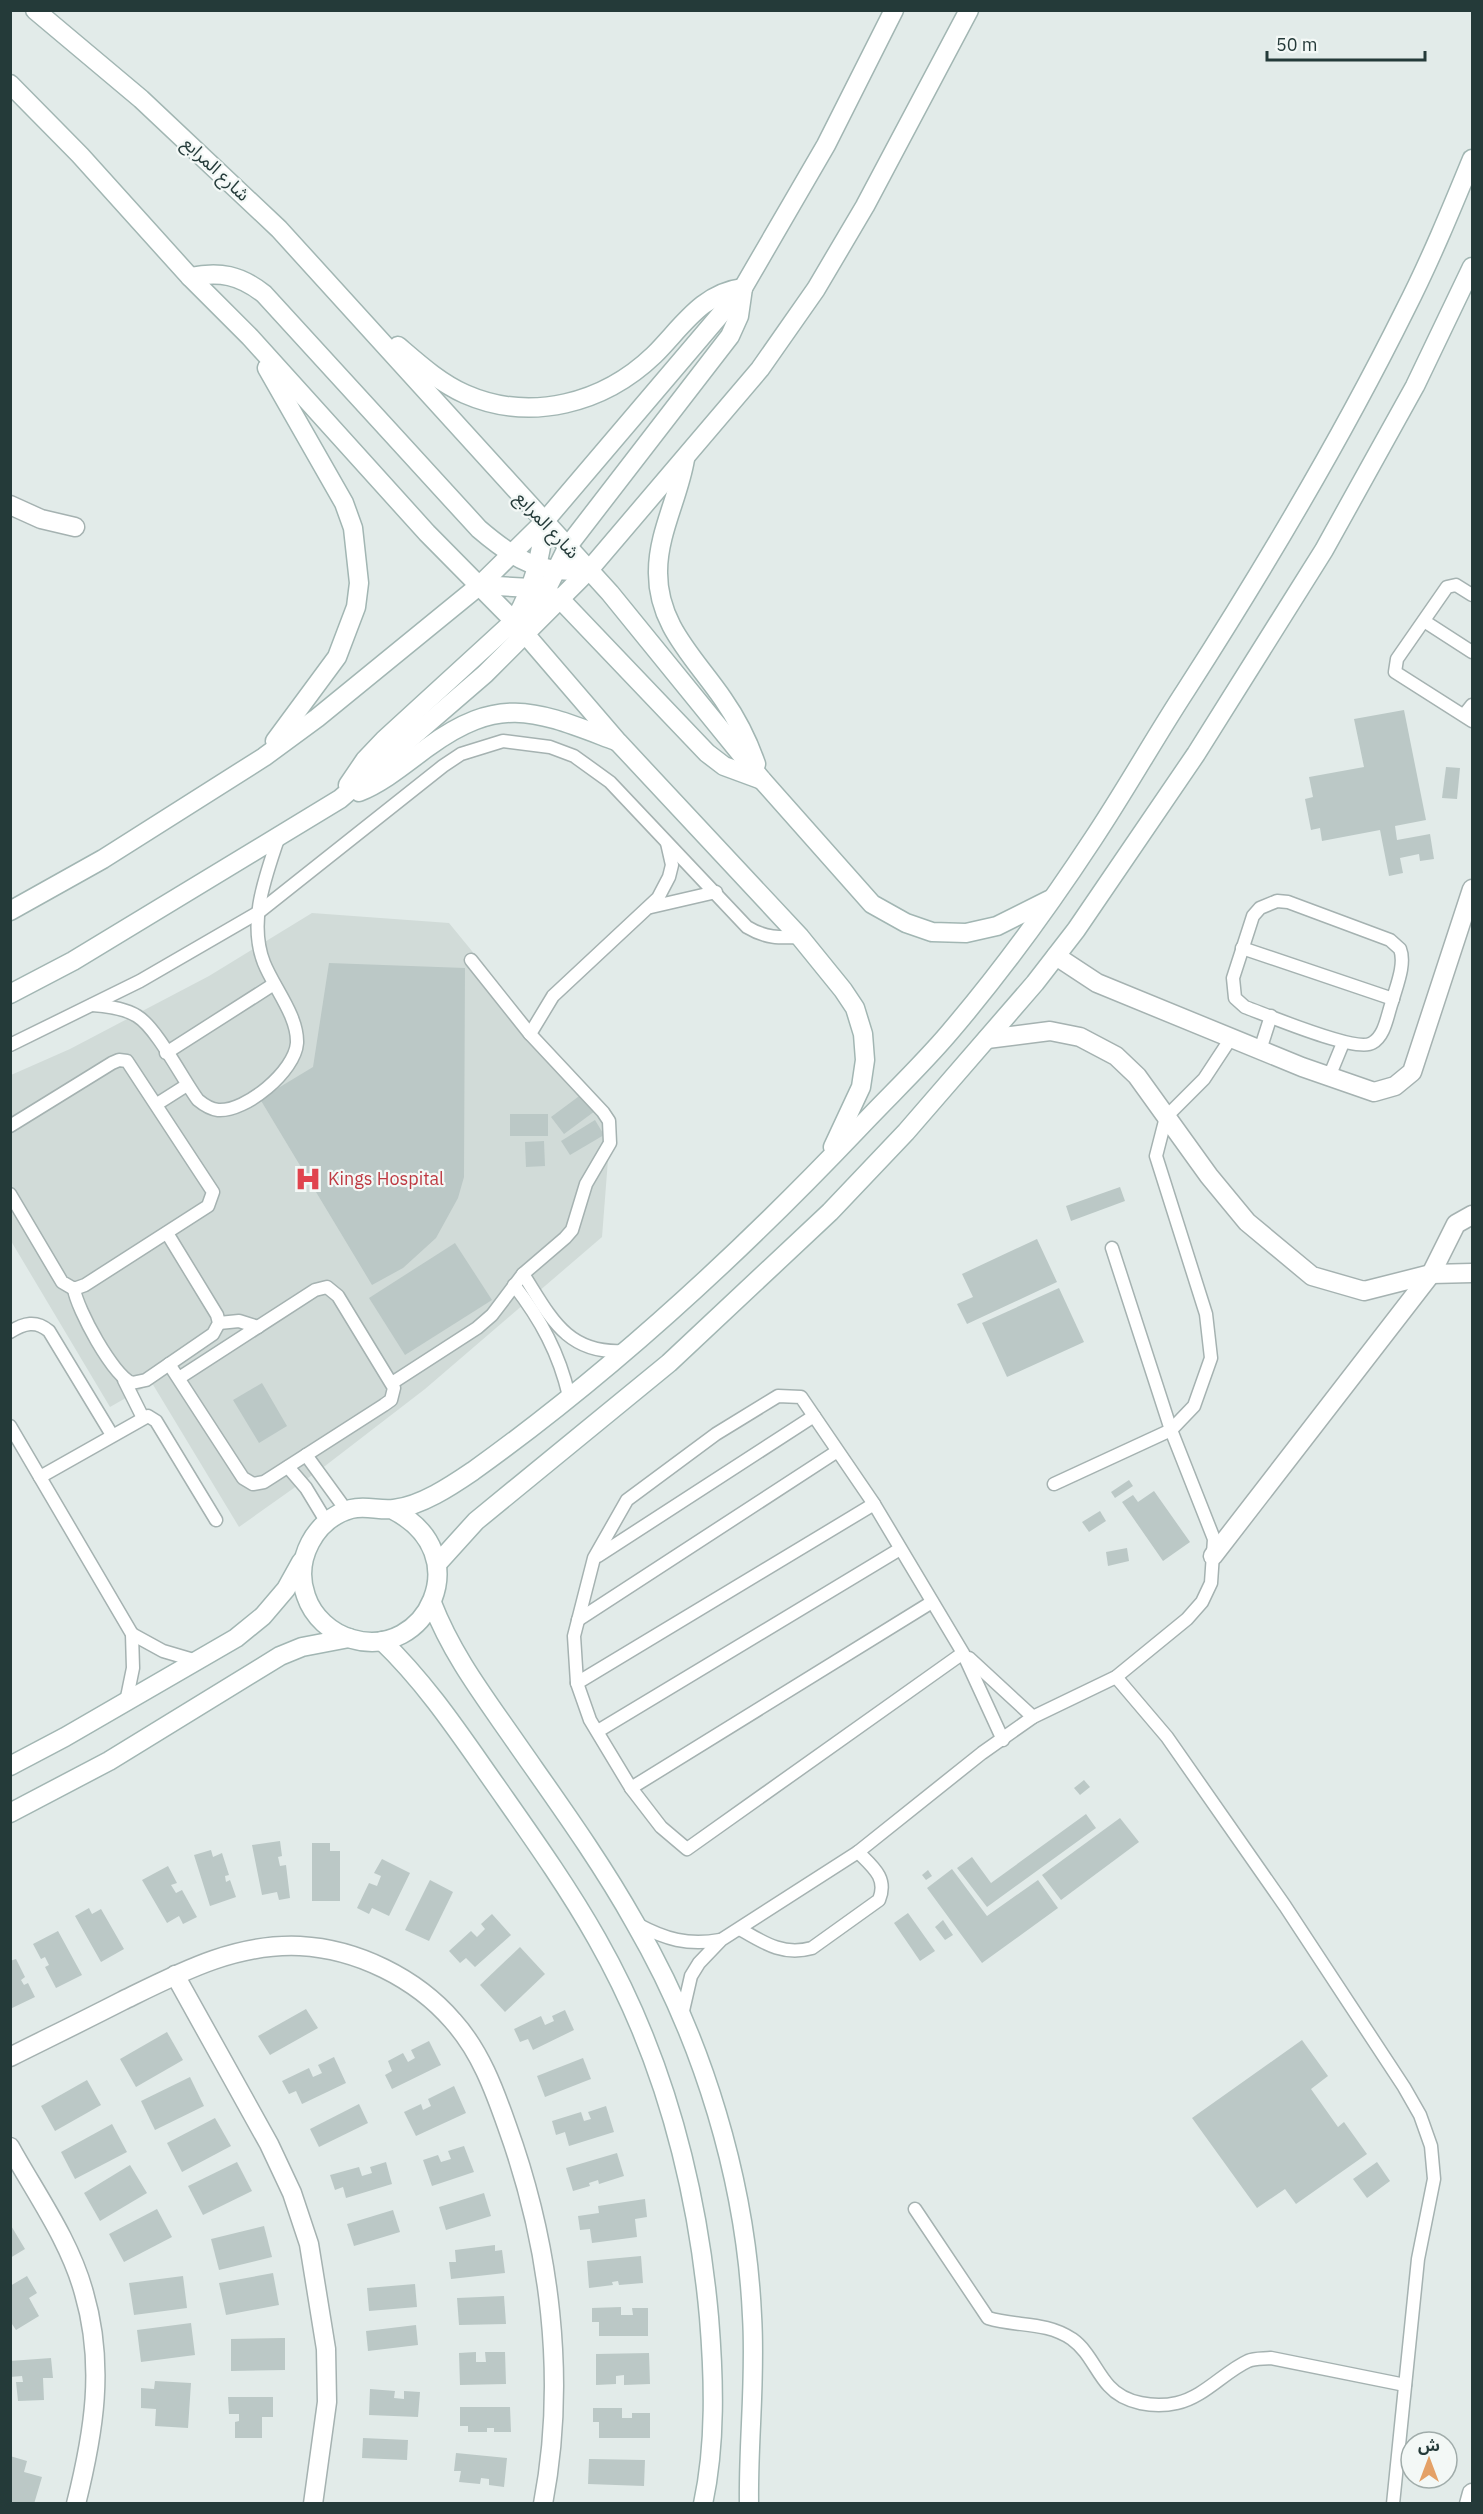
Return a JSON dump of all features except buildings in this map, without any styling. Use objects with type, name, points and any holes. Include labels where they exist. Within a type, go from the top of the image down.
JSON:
[{"type":"street","name":"شارع المرابع","points":[[35,10],[53,18],[279,229],[589,570],[545,593],[485,674],[340,800]]},
{"type":"street","points":[[10,911],[103,859],[264,757],[317,718],[480,585],[544,522],[743,288],[826,145],[894,10]]},
{"type":"street","points":[[589,570],[760,369],[816,289],[871,196],[969,10]]},
{"type":"street","points":[[10,84],[80,155],[190,278],[250,338],[427,532],[520,628],[618,742],[800,937],[843,990],[855,1008],[863,1034],[865,1060],[861,1086],[825,1164]]},
{"type":"street","points":[[393,1509],[424,1499],[453,1485],[569,1396],[623,1351],[751,1235],[825,1164],[948,1035],[1053,898],[1096,835],[1312,484],[1408,305],[1473,159]]},
{"type":"street","points":[[438,1563],[476,1521],[585,1434],[751,1289],[906,1132],[980,1050],[1056,956],[1196,754],[1318,560],[1415,386],[1473,267]]},
{"type":"street","points":[[190,278],[209,273],[229,274],[248,282],[264,294],[479,529],[511,555],[546,569],[589,570],[762,780],[872,904],[906,923],[932,932],[966,933],[997,926],[1053,898]]},
{"type":"street","points":[[341,296],[428,372],[464,393],[491,403],[540,408],[579,401],[606,390],[632,374],[700,305],[715,295],[743,288]]},
{"type":"street","points":[[546,569],[567,546],[730,336],[740,316],[743,288]]},
{"type":"street","points":[[250,338],[344,503],[353,528],[359,583],[356,608],[337,657],[264,757]]},
{"type":"street","points":[[685,458],[679,491],[660,553],[658,571],[660,594],[674,634],[734,716],[750,748],[762,780]]},
{"type":"street","points":[[10,505],[41,519],[75,527]]},
{"type":"street","points":[[520,628],[545,593],[544,522]]},
{"type":"street","points":[[480,585],[545,593],[707,753],[724,766],[762,780]]},
{"type":"street","points":[[10,994],[73,961],[340,800],[382,780],[462,724],[486,716],[535,714],[618,742]]},
{"type":"street","points":[[1056,956],[1097,983],[1260,1050],[1374,1092],[1395,1086],[1412,1072],[1473,890]]},
{"type":"street","points":[[987,1039],[1034,1031],[1080,1037],[1116,1056],[1137,1076],[1209,1176],[1247,1222],[1312,1276],[1364,1291],[1431,1274],[1473,1273]]},
{"type":"street","points":[[1213,1556],[1431,1274],[1456,1224],[1473,1215]]},
{"type":"street","points":[[10,1766],[236,1638],[263,1616],[286,1589],[309,1542],[326,1521],[346,1510],[369,1506],[393,1509],[409,1518],[423,1530],[432,1546],[438,1563],[438,1584],[432,1603],[419,1621],[402,1634],[382,1641],[365,1642],[349,1638],[331,1629],[316,1616],[306,1598],[302,1578],[303,1558]]},
{"type":"street","points":[[432,1603],[465,1670],[588,1846],[636,1923],[681,2018],[716,2115],[730,2166],[744,2240],[752,2314],[754,2389],[749,2504]]},
{"type":"street","points":[[10,1813],[109,1761],[280,1656],[326,1641],[349,1638]]},
{"type":"street","points":[[382,1641],[427,1688],[553,1867],[598,1940],[636,2016],[663,2087],[689,2180],[706,2285],[712,2391],[709,2463],[703,2504]]},
{"type":"street","points":[[10,2056],[175,1975],[217,1958],[259,1948],[301,1946],[343,1953],[384,1968],[421,1991],[453,2020],[478,2055],[496,2095],[522,2169],[541,2246],[551,2324],[554,2402],[548,2481],[543,2504]]},
{"type":"street","points":[[175,1975],[269,2144],[292,2193],[309,2244],[320,2296],[326,2381],[326,2413],[313,2504]]},
{"type":"street","points":[[10,2147],[72,2263],[84,2292],[95,2349],[97,2401],[87,2460],[76,2504]]},
{"type":"street","points":[[1469,2504],[1473,2493]]},
{"type":"lane","points":[[1473,595],[1456,585],[1447,586],[1397,659],[1395,672],[1468,718],[1473,705]]},
{"type":"lane","points":[[1424,621],[1473,652]]},
{"type":"lane","points":[[10,1045],[140,981],[259,912],[442,766],[461,754],[503,741],[550,747],[592,767],[716,892],[747,927],[760,935],[775,938],[800,937]]},
{"type":"lane","points":[[91,1005],[109,1006],[138,1017],[149,1027],[198,1100],[207,1107],[218,1110],[229,1109],[259,1092],[286,1071],[295,1053],[296,1032],[260,949],[259,912],[263,888],[278,839]]},
{"type":"lane","points":[[530,1034],[553,996],[650,908],[669,877],[672,865],[666,842]]},
{"type":"lane","points":[[650,908],[716,892]]},
{"type":"lane","points":[[1288,902],[1396,943],[1400,949],[1402,961],[1393,999],[1382,1033],[1377,1040],[1362,1046],[1343,1043],[1245,1007],[1232,992],[1233,978],[1256,912],[1271,903],[1288,902]]},
{"type":"lane","points":[[1242,948],[1393,999]]},
{"type":"lane","points":[[392,1383],[477,1328],[492,1315],[523,1274],[558,1246],[572,1230],[586,1184],[606,1153],[611,1132],[603,1112],[530,1034],[471,960]]},
{"type":"lane","points":[[166,1053],[274,984]]},
{"type":"lane","points":[[1260,1050],[1271,1017]]},
{"type":"lane","points":[[1054,1484],[1171,1430],[1194,1406],[1211,1358],[1206,1314],[1156,1156],[1166,1117],[1204,1079],[1232,1038]]},
{"type":"lane","points":[[1329,1077],[1343,1043]]},
{"type":"lane","points":[[10,1126],[119,1060],[127,1061],[133,1066],[213,1192],[208,1206],[85,1286],[74,1289]]},
{"type":"lane","points":[[157,1104],[187,1085]]},
{"type":"lane","points":[[10,1194],[63,1282],[74,1289],[77,1305],[124,1380],[143,1418]]},
{"type":"lane","points":[[124,1380],[139,1383],[213,1334],[219,1323],[217,1315],[166,1233]]},
{"type":"lane","points":[[681,2018],[691,1976],[699,1963],[721,1940],[858,1852],[982,1753],[1033,1717],[1116,1677],[1187,1619],[1202,1602],[1211,1583],[1214,1539],[1171,1430],[1112,1248]]},
{"type":"lane","points":[[523,1274],[557,1326],[572,1340],[594,1350],[623,1351]]},
{"type":"lane","points":[[514,1286],[547,1332],[559,1360],[569,1396]]},
{"type":"lane","points":[[169,1364],[248,1482],[264,1482],[384,1405],[393,1394],[392,1383],[338,1296],[327,1287],[315,1290],[179,1378]]},
{"type":"lane","points":[[219,1323],[238,1321],[258,1327]]},
{"type":"lane","points":[[10,1332],[32,1323],[49,1331],[112,1435]]},
{"type":"lane","points":[[963,1653],[687,1848],[661,1827],[631,1788],[590,1720],[577,1683],[574,1636],[594,1558],[627,1500],[716,1434],[777,1396],[801,1397],[836,1452],[874,1504],[963,1653],[1003,1740]]},
{"type":"lane","points":[[40,1477],[148,1416],[156,1421],[216,1520]]},
{"type":"lane","points":[[594,1558],[814,1416]]},
{"type":"lane","points":[[10,1426],[132,1634],[133,1668],[126,1702]]},
{"type":"lane","points":[[10,1434],[25,1452]]},
{"type":"lane","points":[[578,1620],[836,1452]]},
{"type":"lane","points":[[306,1455],[346,1510]]},
{"type":"lane","points":[[288,1467],[306,1488],[326,1521]]},
{"type":"lane","points":[[577,1683],[874,1504]]},
{"type":"lane","points":[[598,1731],[900,1549]]},
{"type":"lane","points":[[631,1788],[932,1602]]},
{"type":"lane","points":[[132,1634],[163,1651],[197,1661]]},
{"type":"lane","points":[[963,1653],[1033,1717]]},
{"type":"lane","points":[[1116,1677],[1162,1730],[1272,1887],[1404,2087],[1420,2115],[1431,2146],[1434,2179],[1418,2259],[1393,2504]]},
{"type":"lane","points":[[740,1929],[778,1950],[801,1951],[812,1948],[879,1900],[882,1892],[880,1875],[858,1852]]},
{"type":"lane","points":[[636,1923],[674,1941],[706,1943],[721,1940]]},
{"type":"lane","points":[[915,2210],[988,2318],[1004,2323],[1020,2322],[1047,2326],[1073,2340],[1095,2364],[1109,2387],[1138,2405],[1178,2403],[1250,2360],[1271,2358],[1405,2385]]},
{"type":"shaded area","name":"Kings Hospital","points":[[312,913],[449,923],[611,1121],[602,1237],[425,1389],[325,1466],[239,1527],[152,1383],[110,1407],[11,1241],[11,1075],[70,1049],[209,976]]},
{"type":"place","name":"Kings Hospital","points":[[308,1179]]}]
